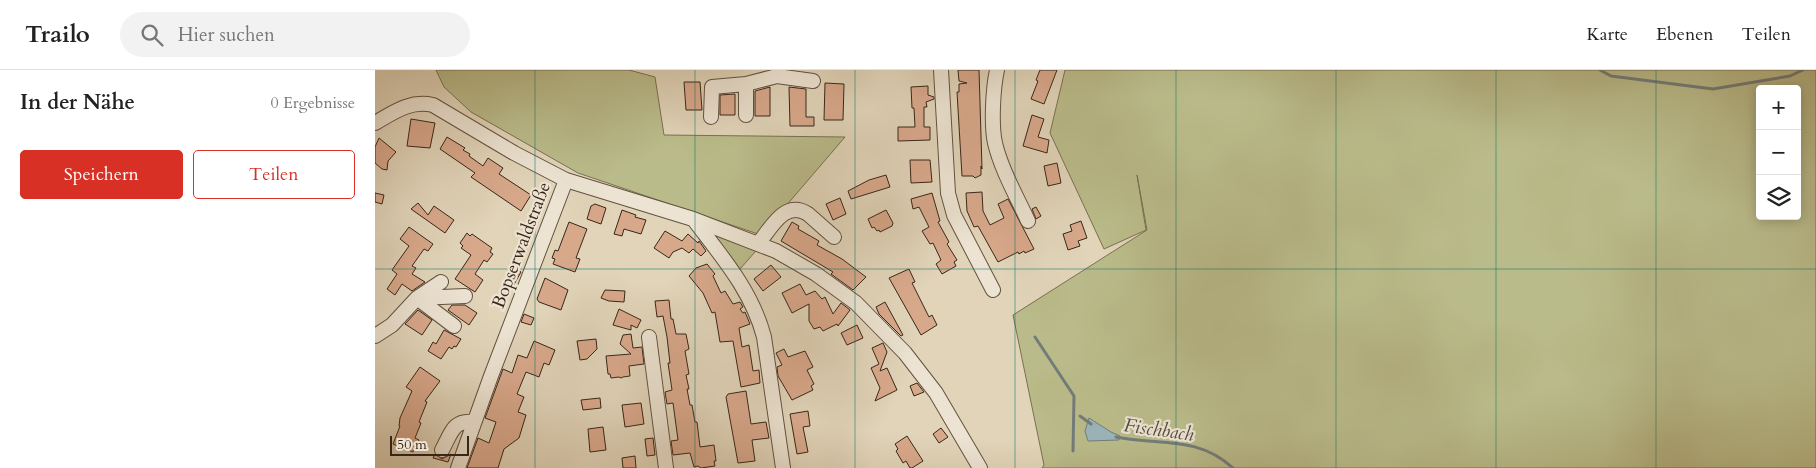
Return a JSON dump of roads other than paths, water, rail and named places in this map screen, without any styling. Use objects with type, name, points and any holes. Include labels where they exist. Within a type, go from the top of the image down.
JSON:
[{"type":"street","points":[[941,70],[948,193],[954,215],[993,290]]},
{"type":"street","points":[[997,70],[993,128],[995,143],[999,157],[1028,221]]},
{"type":"street","points":[[711,117],[712,87],[746,84],[777,73],[813,81]]},
{"type":"street","points":[[746,84],[746,115]]},
{"type":"street","name":"Bopserwaldstraße","points":[[375,122],[407,106],[424,103],[433,105],[514,153],[565,180],[474,422],[459,468]]},
{"type":"street","points":[[565,180],[693,219],[790,258],[815,274],[856,304],[905,352],[936,393],[981,468]]},
{"type":"street","points":[[758,244],[783,214],[792,210],[804,211],[834,237]]},
{"type":"street","points":[[693,219],[734,272],[752,302],[758,317],[764,337],[783,468]]},
{"type":"street","points":[[375,336],[392,325],[417,298],[441,282]]},
{"type":"street","points":[[417,298],[465,296]]},
{"type":"street","points":[[417,298],[454,326]]},
{"type":"street","points":[[649,337],[666,468]]},
{"type":"street","points":[[442,450],[457,425],[463,421],[474,422]]},
{"type":"water","points":[[1089,418],[1120,436],[1119,440],[1088,441],[1085,431]]},
{"type":"waterway","points":[[1600,70],[1611,76],[1713,89],[1790,76],[1803,70]]},
{"type":"waterway","name":"Fischbach","points":[[1035,337],[1074,396],[1073,451]]},
{"type":"waterway","name":"Fischbach","points":[[1080,416],[1091,424]]},
{"type":"waterway","name":"Fischbach","points":[[1116,437],[1191,446],[1206,450],[1233,468]]}]
